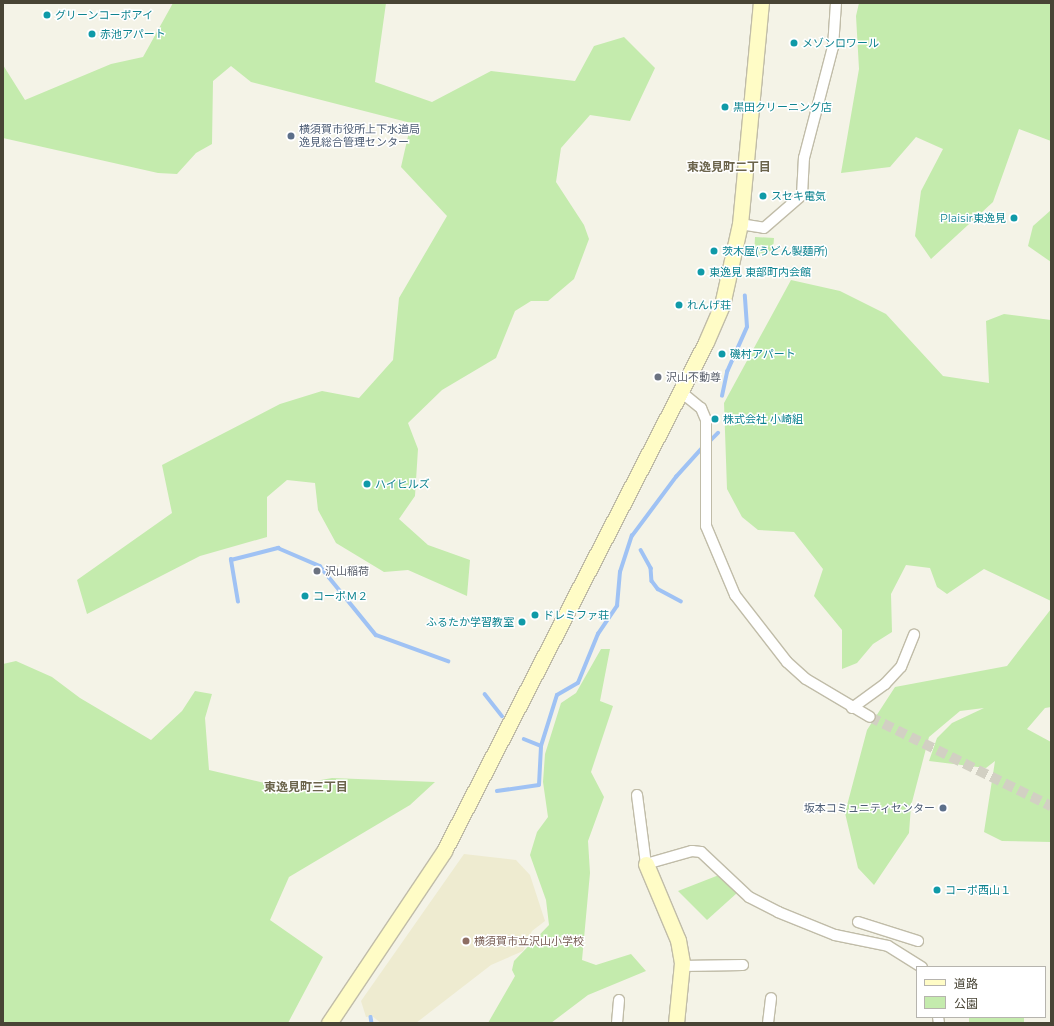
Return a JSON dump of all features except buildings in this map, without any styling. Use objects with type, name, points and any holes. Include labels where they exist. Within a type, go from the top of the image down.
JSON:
[{"type":"street","points":[[329,1023],[444,851],[681,392],[722,305],[740,224],[761,3]]},
{"type":"street","points":[[740,224],[764,228],[802,195],[804,158],[832,47],[836,3]]},
{"type":"street","points":[[681,392],[701,408],[706,436],[706,526],[735,594],[787,662],[806,679],[852,708],[870,717]]},
{"type":"street","points":[[852,708],[885,684],[901,667],[914,635]]},
{"type":"street","points":[[637,795],[646,864],[678,940],[681,966],[676,1023]]},
{"type":"street","points":[[646,864],[692,851],[701,852],[749,897],[778,912],[835,934],[888,946],[920,966]]},
{"type":"street","points":[[858,922],[918,941]]},
{"type":"street","points":[[681,966],[743,965]]},
{"type":"street","points":[[768,1023],[771,998]]},
{"type":"street","points":[[617,1023],[619,1000]]},
{"type":"shaded area","name":"横須賀市立沢山小学校","points":[[464,854],[516,860],[530,875],[545,921],[532,931],[523,951],[491,965],[416,1023],[381,1023],[372,1016],[366,1017],[361,1001]]},
{"type":"green space","points":[[173,3],[386,3],[375,82],[432,102],[491,71],[575,81],[594,46],[624,37],[655,68],[630,121],[590,115],[561,148],[556,182],[584,225],[589,239],[574,279],[548,301],[531,301],[515,311],[496,358],[442,390],[408,423],[418,449],[415,496],[399,519],[428,545],[470,560],[467,596],[408,570],[384,572],[336,543],[318,510],[315,483],[287,480],[267,497],[267,537],[200,556],[87,614],[77,580],[172,513],[162,465],[280,404],[322,391],[359,398],[393,360],[399,298],[447,216],[401,167],[411,123],[251,82],[231,66],[213,81],[212,144],[196,153],[177,174],[158,173],[3,138],[3,65],[25,100],[111,64],[143,57]]},
{"type":"green space","points":[[859,3],[1051,3],[1051,141],[1019,129],[993,202],[931,259],[915,236],[921,191],[943,149],[916,137],[890,167],[841,173],[859,69],[856,16]]},
{"type":"green space","points":[[1051,210],[1051,262],[1028,246],[1033,226]]},
{"type":"green space","points":[[755,237],[774,238],[773,250],[754,257]]},
{"type":"green space","points":[[791,280],[840,291],[886,314],[943,376],[989,383],[986,321],[1004,314],[1051,320],[1051,601],[984,569],[947,594],[937,587],[930,568],[906,565],[891,594],[892,632],[873,644],[857,663],[842,669],[842,630],[814,596],[823,569],[794,532],[758,530],[742,517],[727,489],[724,403]]},
{"type":"green space","points":[[1051,609],[1051,707],[1045,708],[1027,729],[1051,742],[1051,842],[1002,841],[984,832],[995,761],[986,768],[929,761],[937,738],[952,723],[984,708],[960,711],[929,737],[911,806],[909,833],[874,885],[858,868],[845,813],[867,730],[895,687],[1007,666]]},
{"type":"green space","points":[[601,649],[610,649],[600,701],[613,706],[591,772],[604,797],[588,841],[590,873],[582,960],[596,965],[631,954],[646,971],[588,995],[551,1023],[488,1023],[515,976],[512,970],[514,961],[549,925],[546,900],[530,855],[537,832],[548,817],[543,782],[545,754],[561,703],[576,693]]},
{"type":"green space","points":[[16,661],[52,677],[80,698],[151,740],[182,711],[195,691],[212,694],[205,718],[209,770],[282,787],[332,778],[435,782],[410,805],[289,877],[270,920],[323,957],[288,1023],[3,1023],[3,664]]},
{"type":"green space","points":[[719,875],[737,893],[707,920],[678,891]]},
{"type":"green space","points":[[969,1018],[1024,1018],[1024,1023],[969,1023]]},
{"type":"waterway","points":[[722,396],[727,372],[747,327],[745,296]]},
{"type":"waterway","points":[[708,443],[718,433]]},
{"type":"waterway","points":[[497,791],[539,785],[541,746],[557,695],[578,683],[598,634],[617,606],[620,572],[632,536],[676,477],[703,447]]},
{"type":"waterway","points":[[238,602],[231,560],[278,548],[320,566],[376,635],[448,661]]},
{"type":"waterway","points":[[641,550],[651,568],[652,581],[658,589],[681,601]]},
{"type":"waterway","points":[[485,694],[502,716]]},
{"type":"waterway","points":[[524,739],[541,746]]},
{"type":"waterway","points":[[371,1017],[372,1023]]},
{"type":"tunnel","points":[[870,717],[1051,806]]},
{"type":"place","name":"グリーンコーポアイ","points":[[47,15]]},
{"type":"place","name":"赤池アパート","points":[[92,34]]},
{"type":"place","name":"メゾンロワール","points":[[794,43]]},
{"type":"place","name":"黒田クリーニング店","points":[[725,107]]},
{"type":"place","name":"横須賀市役所上下水道局 逸見総合管理センター","points":[[291,136]]},
{"type":"place","name":"スセキ電気","points":[[763,196]]},
{"type":"place","name":"Plaisir東逸見","points":[[1014,218]]},
{"type":"place","name":"茨木屋(うどん製麺所)","points":[[714,251]]},
{"type":"place","name":"東逸見 東部町内会館","points":[[701,272]]},
{"type":"place","name":"れんげ荘","points":[[679,305]]},
{"type":"place","name":"磯村アパート","points":[[722,354]]},
{"type":"place","name":"沢山不動尊","points":[[658,377]]},
{"type":"place","name":"株式会社 小崎組","points":[[715,419]]},
{"type":"place","name":"ハイヒルズ","points":[[367,484]]},
{"type":"place","name":"沢山稲荷","points":[[317,571]]},
{"type":"place","name":"コーポＭ２","points":[[305,596]]},
{"type":"place","name":"ドレミファ荘","points":[[535,615]]},
{"type":"place","name":"ふるたか学習教室","points":[[522,622]]},
{"type":"place","name":"坂本コミュニティセンター","points":[[943,808]]},
{"type":"place","name":"コーポ西山１","points":[[937,890]]},
{"type":"place","name":"横須賀市立沢山小学校","points":[[466,941]]},
{"type":"district","name":"東逸見町二丁目","points":[[729,167]]},
{"type":"district","name":"東逸見町三丁目","points":[[306,787]]}]
